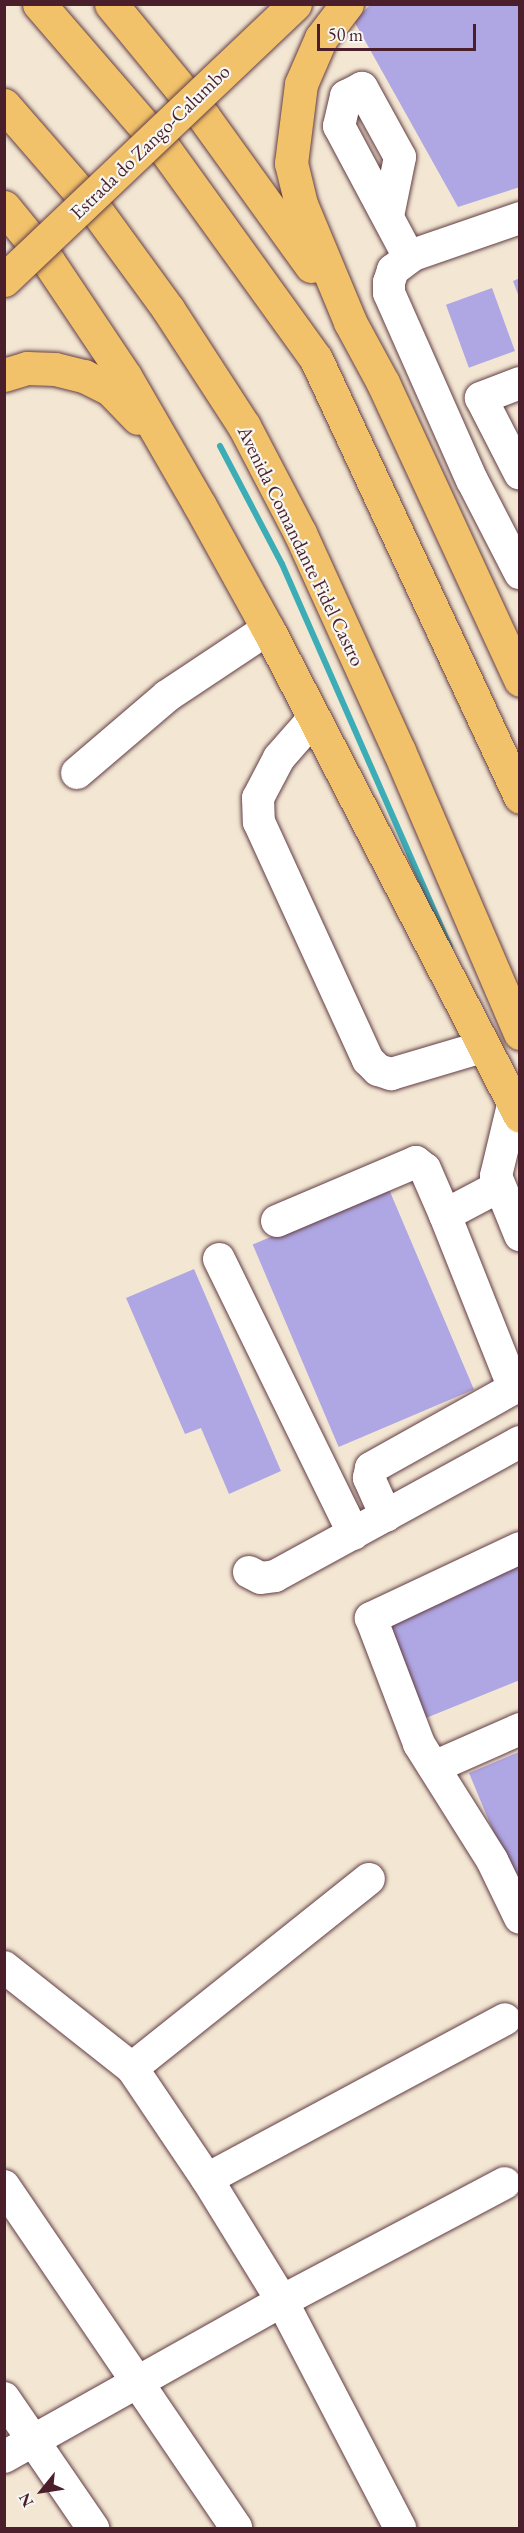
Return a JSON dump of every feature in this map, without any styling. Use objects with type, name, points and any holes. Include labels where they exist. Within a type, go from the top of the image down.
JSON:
[{"type":"main road","points":[[39,4],[166,151],[316,359],[519,797]]},
{"type":"main road","points":[[111,4],[203,116],[350,322]]},
{"type":"main road","name":"Estrada do Zango-Calumbo","points":[[4,249],[265,4]]},
{"type":"main road","name":"Estrada do Zango-Calumbo","points":[[4,280],[295,4]]},
{"type":"main road","points":[[347,4],[321,38],[301,84],[291,163],[301,204],[350,322],[436,497],[519,680]]},
{"type":"main road","name":"Avenida Comandante Fidel Castro","points":[[4,105],[98,213],[168,309],[244,426],[300,533],[389,729],[519,1033]]},
{"type":"main road","points":[[4,207],[48,261],[119,366],[200,506],[268,629],[516,1110]]},
{"type":"main road","points":[[4,375],[27,368],[55,369],[110,389],[159,443],[200,506]]},
{"type":"street","points":[[388,216],[410,257]]},
{"type":"street","points":[[519,218],[410,257],[393,270],[390,293],[472,480],[519,573]]},
{"type":"street","points":[[519,383],[481,398],[511,439],[519,474]]},
{"type":"street","points":[[436,497],[472,480]]},
{"type":"street","points":[[77,773],[167,696],[268,629]]},
{"type":"street","points":[[314,718],[279,758],[258,798],[259,822],[368,1060],[378,1071],[391,1074],[482,1047]]},
{"type":"street","points":[[516,1110],[496,1176],[498,1187],[519,1235]]},
{"type":"street","points":[[277,1221],[416,1162],[425,1169],[517,1387],[371,1468],[369,1478],[386,1516]]},
{"type":"street","points":[[445,1215],[498,1187]]},
{"type":"street","points":[[219,1259],[354,1534]]},
{"type":"street","points":[[249,1572],[261,1578],[275,1576],[519,1442]]},
{"type":"street","points":[[519,1548],[371,1618],[419,1744],[492,1860],[519,1918]]},
{"type":"street","points":[[434,1767],[519,1729]]},
{"type":"street","points":[[132,2068],[369,1879]]},
{"type":"street","points":[[4,1967],[132,2068],[207,2179],[282,2301],[400,2529]]},
{"type":"street","points":[[207,2179],[505,2019]]},
{"type":"street","points":[[4,2457],[282,2301],[505,2183]]},
{"type":"street","points":[[4,2186],[236,2529]]},
{"type":"street","points":[[4,2398],[93,2529]]},
{"type":"building","points":[[371,4],[520,4],[520,187],[458,207],[354,21]]},
{"type":"building","points":[[520,278],[520,297],[519,297],[513,281]]},
{"type":"building","points":[[492,288],[515,351],[469,368],[446,305]]},
{"type":"building","points":[[388,1187],[474,1390],[339,1447],[253,1244]]},
{"type":"building","points":[[194,1269],[281,1471],[229,1494],[201,1428],[185,1434],[126,1298]]},
{"type":"building","points":[[520,1551],[520,1680],[421,1720],[375,1611]]},
{"type":"building","points":[[519,1752],[519,1893],[469,1773]]},
{"type":"waterway","points":[[220,446],[282,564],[450,947]]}]
